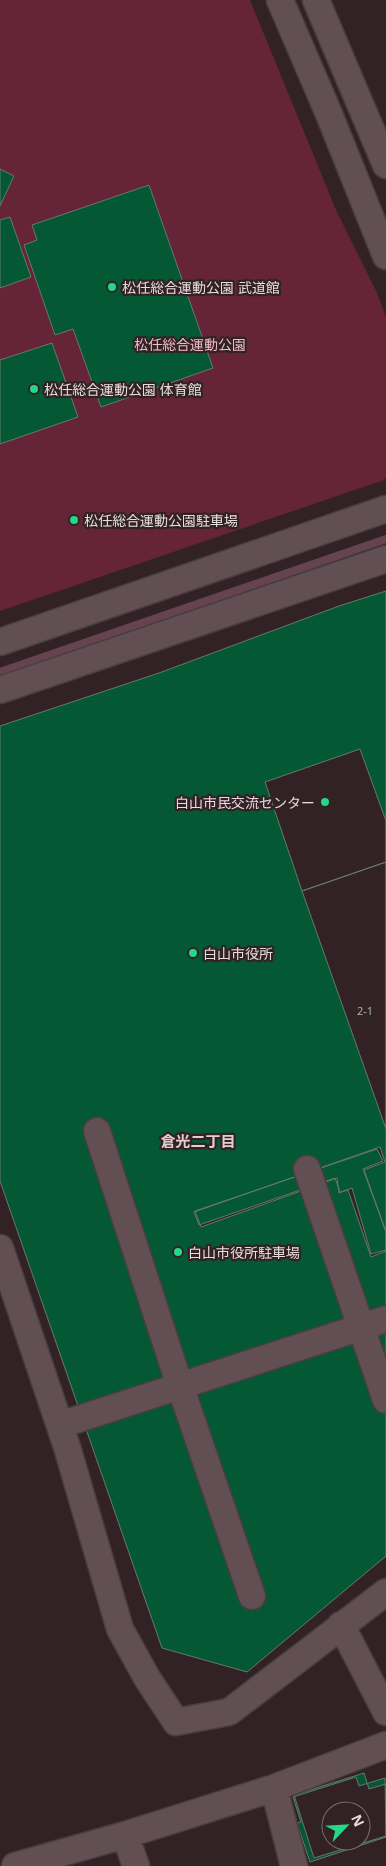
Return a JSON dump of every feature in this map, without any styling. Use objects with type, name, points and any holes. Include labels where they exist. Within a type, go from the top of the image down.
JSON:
[{"type":"street","points":[[280,0],[329,114],[386,256]]},
{"type":"street","points":[[316,0],[386,165]]},
{"type":"street","points":[[0,642],[386,509]]},
{"type":"street","points":[[0,690],[386,559]]},
{"type":"street","points":[[97,1131],[180,1386],[252,1596]]},
{"type":"street","points":[[307,1169],[386,1400]]},
{"type":"street","points":[[0,1248],[60,1426],[120,1629],[147,1678],[176,1722],[229,1712],[386,1592]]},
{"type":"street","points":[[60,1426],[386,1319]]},
{"type":"street","points":[[341,1625],[386,1712]]},
{"type":"street","points":[[15,1866],[125,1835],[274,1788],[386,1744]]},
{"type":"street","points":[[274,1788],[294,1866]]},
{"type":"street","points":[[125,1835],[136,1866]]},
{"type":"green space","name":"松任総合運動公園","points":[[0,0],[250,0],[336,210],[377,293],[386,317],[386,477],[384,480],[0,611]]},
{"type":"building","points":[[0,169],[14,176],[0,206]]},
{"type":"building","name":"松任総合運動公園 武道館","points":[[149,185],[213,368],[101,407],[73,329],[55,335],[24,245],[37,240],[32,225]]},
{"type":"building","points":[[10,217],[31,277],[0,288],[0,220]]},
{"type":"building","name":"松任総合運動公園 体育館","points":[[52,343],[78,417],[0,444],[0,360]]},
{"type":"building","name":"白山市役所","points":[[386,591],[386,1556],[247,1672],[162,1648],[0,1181],[0,726],[159,673],[339,606]]},
{"type":"building","name":"白山市民交流センター","points":[[360,749],[386,821],[386,862],[302,891],[265,782]]},
{"type":"building","points":[[386,862],[386,1129],[302,891]]},
{"type":"building","points":[[380,1147],[385,1162],[364,1170],[386,1232],[386,1251],[371,1257],[348,1190],[340,1192],[335,1178],[199,1225],[194,1212]]},
{"type":"building","points":[[377,1149],[383,1161],[363,1169],[386,1232],[386,1250],[371,1254],[352,1188],[339,1193],[337,1178],[201,1227],[195,1211]]},
{"type":"building","points":[[364,1773],[369,1789],[386,1784],[386,1836],[371,1841],[371,1801],[321,1801],[321,1851],[337,1851],[314,1858],[294,1795]]},
{"type":"building","points":[[356,1777],[359,1786],[385,1778],[386,1837],[371,1842],[371,1801],[321,1801],[321,1851],[343,1851],[310,1862],[297,1823],[301,1822],[293,1797]]},
{"type":"waterway","points":[[0,672],[386,539]]},
{"type":"place","name":"松任総合運動公園 武道館","points":[[112,287]]},
{"type":"place","name":"松任総合運動公園 体育館","points":[[34,389]]},
{"type":"place","name":"松任総合運動公園駐車場","points":[[74,520]]},
{"type":"place","name":"白山市民交流センター","points":[[325,802]]},
{"type":"place","name":"白山市役所","points":[[193,953]]},
{"type":"place","name":"白山市役所駐車場","points":[[178,1252]]},
{"type":"district","name":"倉光二丁目","points":[[198,1141]]}]
